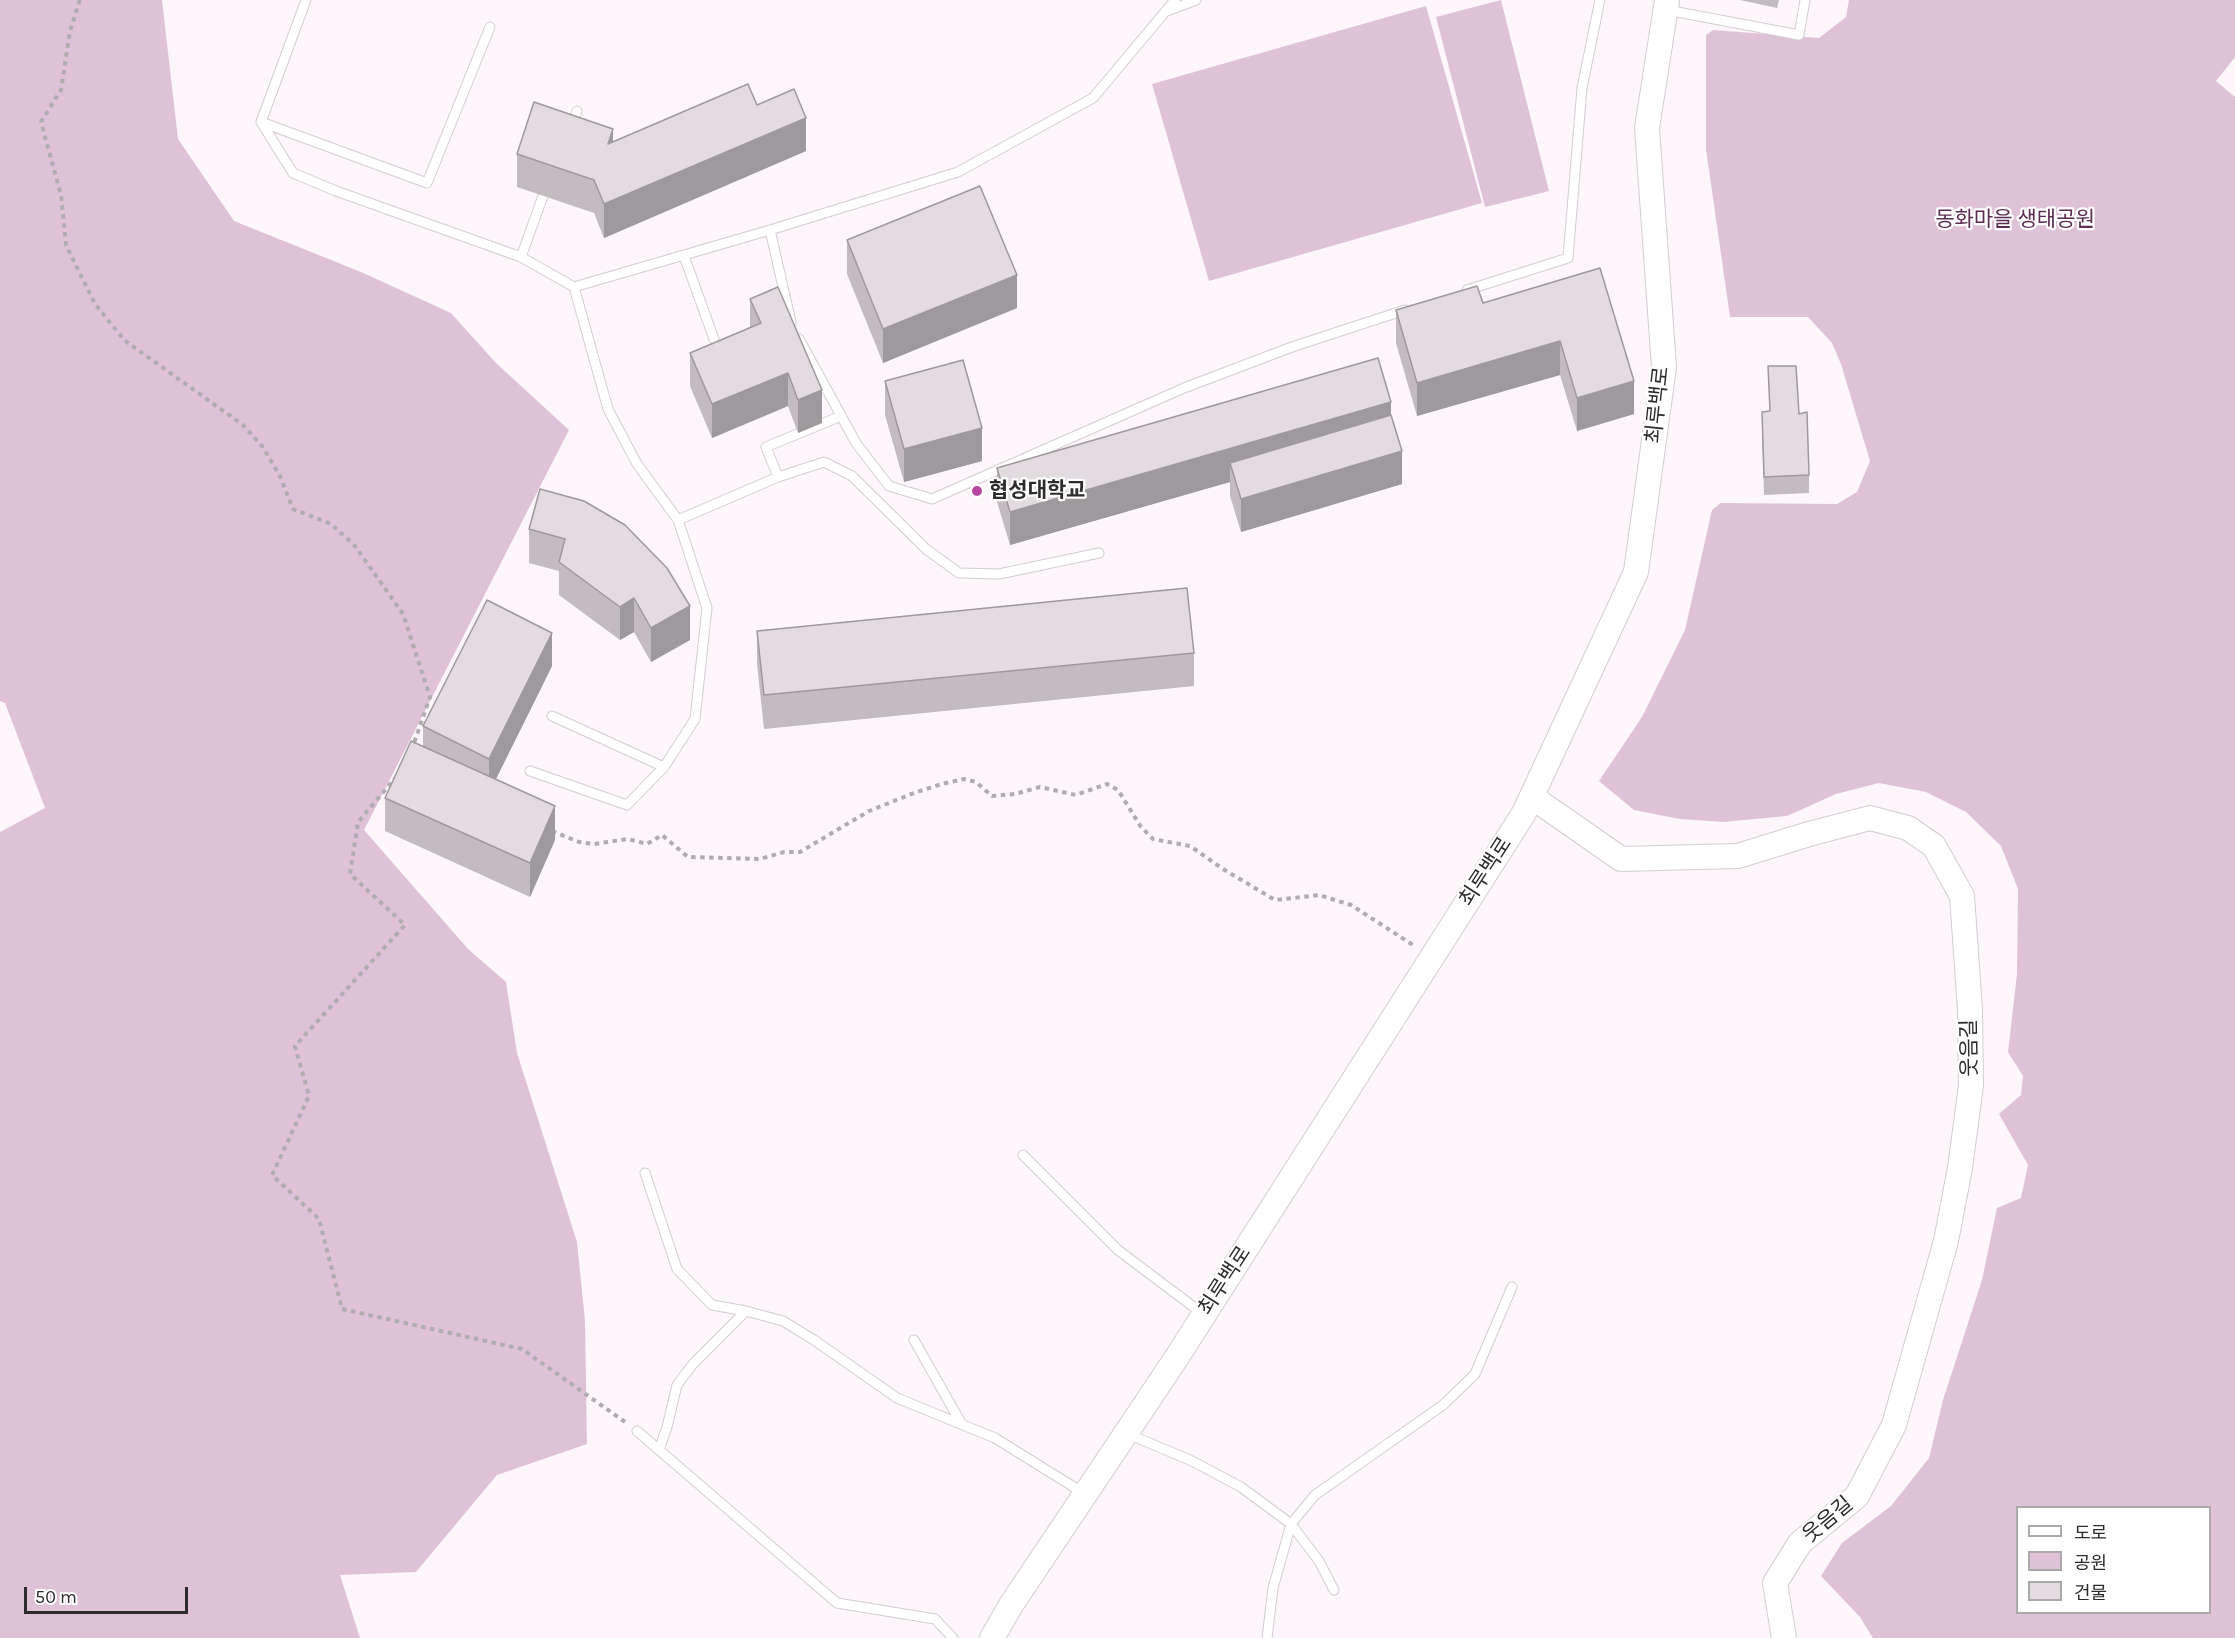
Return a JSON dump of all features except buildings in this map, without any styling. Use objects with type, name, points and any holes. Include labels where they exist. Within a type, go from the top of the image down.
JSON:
[{"type":"street","name":"최루백로","points":[[992,1638],[1011,1605],[1204,1314],[1532,797],[1636,572],[1664,367],[1647,128],[1666,5]]},
{"type":"street","name":"웃음길","points":[[1532,797],[1621,859],[1738,856],[1870,818],[1908,828],[1934,846],[1962,896],[1970,1010],[1971,1085],[1960,1168],[1946,1240],[1894,1425],[1857,1496],[1800,1543],[1775,1583],[1784,1638]]},
{"type":"lane","points":[[261,122],[306,0]]},
{"type":"lane","points":[[574,287],[684,256],[958,172],[1093,98],[1174,0]]},
{"type":"lane","points":[[1167,11],[1196,0]]},
{"type":"lane","points":[[1455,294],[1568,258],[1582,88],[1600,0]]},
{"type":"lane","points":[[1666,5],[1798,35],[1805,0]]},
{"type":"lane","points":[[261,122],[427,183],[490,27]]},
{"type":"lane","points":[[567,137],[577,111]]},
{"type":"lane","points":[[261,122],[292,172],[336,191],[521,257],[574,287],[608,410],[637,464],[678,520],[707,608],[695,719],[664,767],[627,805],[530,771]]},
{"type":"lane","points":[[521,257],[543,196]]},
{"type":"lane","points":[[770,230],[792,325],[856,443],[888,486],[932,499],[1184,388],[1292,347],[1412,308]]},
{"type":"lane","points":[[684,256],[714,339]]},
{"type":"lane","points":[[778,477],[766,447],[841,416]]},
{"type":"lane","points":[[678,520],[778,477],[824,462],[852,476],[926,549],[959,573],[999,574],[1099,553]]},
{"type":"lane","points":[[552,716],[664,767]]},
{"type":"lane","points":[[1023,1155],[1118,1250],[1204,1314]]},
{"type":"lane","points":[[645,1173],[677,1269],[712,1305],[783,1321],[897,1398],[961,1423],[1014,1448],[1085,1494]]},
{"type":"lane","points":[[1267,1638],[1273,1588],[1291,1524],[1316,1495],[1443,1405],[1475,1374],[1512,1287]]},
{"type":"lane","points":[[659,1450],[677,1385],[693,1364],[746,1311]]},
{"type":"lane","points":[[914,1340],[961,1423]]},
{"type":"lane","points":[[637,1431],[837,1603],[935,1619],[953,1638]]},
{"type":"lane","points":[[1126,1433],[1192,1461],[1241,1487],[1291,1524],[1319,1561],[1334,1590]]},
{"type":"path","points":[[80,0],[70,31],[61,90],[41,122],[61,195],[66,245],[95,304],[124,340],[243,425],[262,446],[280,476],[293,509],[331,524],[356,546],[403,614],[430,697],[411,753]]},
{"type":"path","points":[[400,772],[358,822],[350,874],[405,925],[295,1046],[309,1096],[272,1175],[319,1219],[342,1309],[522,1349],[637,1431]]},
{"type":"path","points":[[547,828],[579,843],[594,844],[628,839],[646,844],[662,836],[688,857],[760,859],[784,852],[800,852],[869,811],[914,793],[964,779],[976,782],[992,796],[1015,794],[1040,787],[1076,795],[1107,784],[1118,790],[1141,827],[1153,838],[1191,846],[1223,869],[1275,900],[1319,895],[1351,905],[1432,957]]},
{"type":"green space","points":[[0,0],[162,0],[178,139],[234,221],[361,272],[451,313],[496,363],[569,430],[364,830],[468,949],[506,982],[517,1053],[577,1242],[585,1321],[587,1444],[497,1475],[416,1572],[340,1575],[360,1638],[0,1638],[0,832],[45,808],[5,703],[0,701]]},
{"type":"green space","points":[[1501,0],[1549,191],[1485,207],[1436,17]]},
{"type":"green space","name":"동화마을 생태공원","points":[[1849,0],[2235,0],[2235,57],[2216,81],[2235,97],[2235,1638],[1873,1638],[1860,1617],[1821,1576],[1842,1543],[1891,1506],[1929,1458],[1943,1400],[1982,1280],[1997,1208],[2021,1198],[2028,1165],[1999,1114],[2021,1095],[2023,1076],[2008,1052],[2017,974],[2018,889],[2001,846],[1966,812],[1926,792],[1879,783],[1836,794],[1787,816],[1723,822],[1680,819],[1634,810],[1599,781],[1642,717],[1685,630],[1712,510],[1721,503],[1837,504],[1857,492],[1870,461],[1841,364],[1832,343],[1808,317],[1730,317],[1706,149],[1706,35],[1713,30],[1819,38],[1846,17]]},
{"type":"green space","points":[[1426,6],[1482,203],[1209,281],[1152,84]]},
{"type":"place","name":"협성대학교","points":[[977,491]]}]
